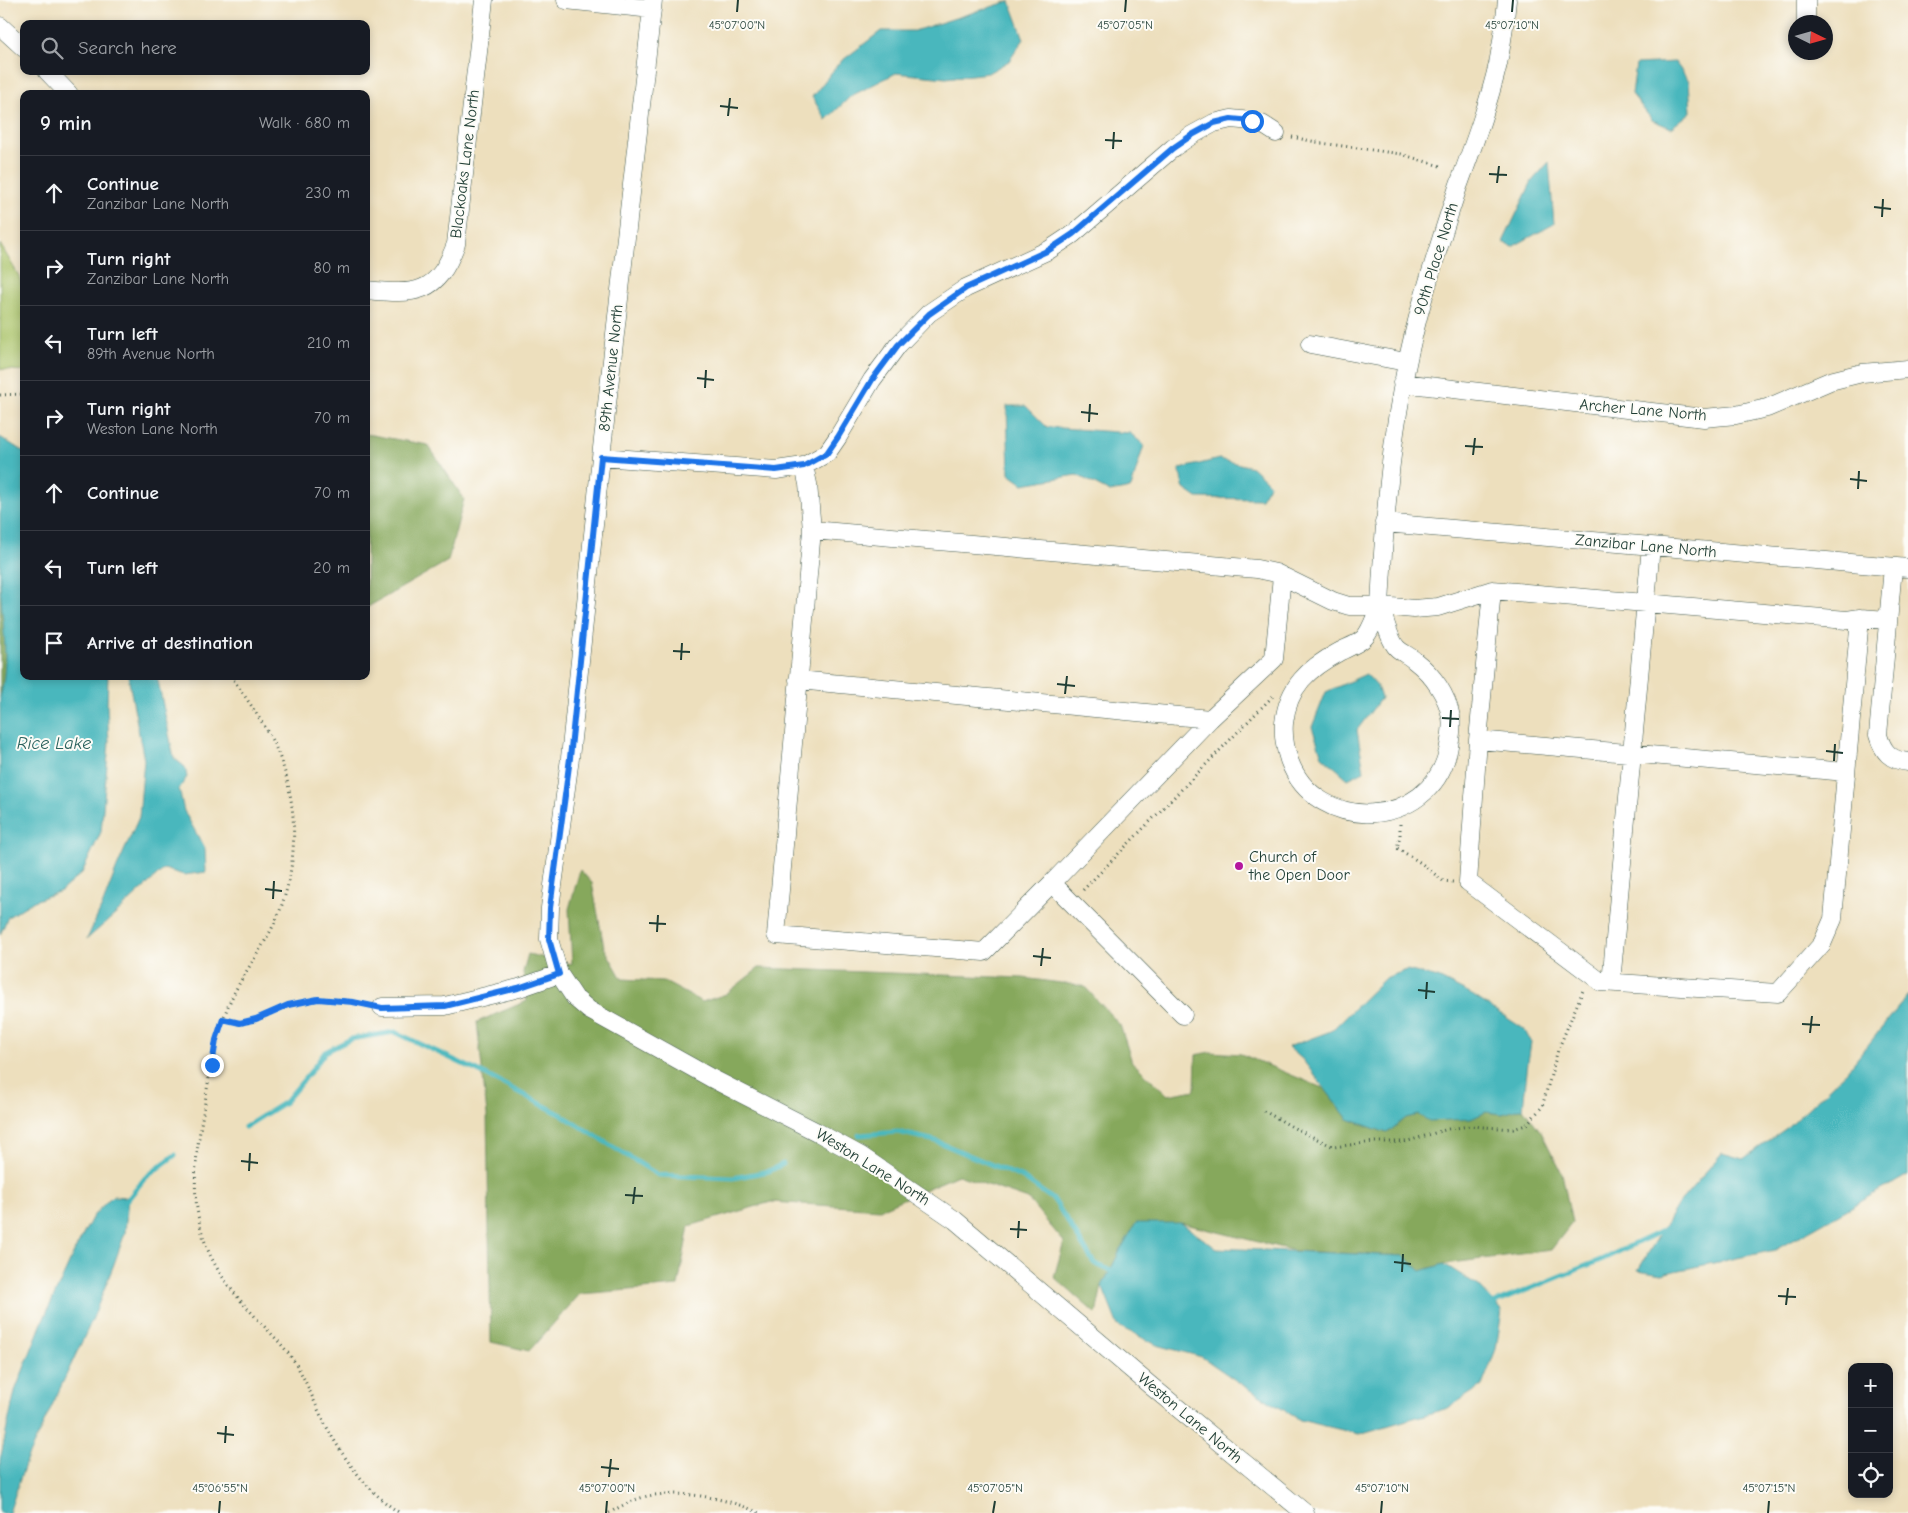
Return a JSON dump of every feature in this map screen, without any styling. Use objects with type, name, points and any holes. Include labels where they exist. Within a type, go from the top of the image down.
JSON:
[{"type":"street","name":"Blackoaks Lane North","points":[[370,290],[395,293],[413,291],[428,286],[439,277],[449,263],[456,244],[484,0]]},
{"type":"street","points":[[566,0],[653,5]]},
{"type":"street","name":"90th Place North","points":[[1380,606],[1384,523],[1406,362],[1425,292],[1457,190],[1488,103],[1503,34],[1507,0]]},
{"type":"street","points":[[1806,0],[1806,15]]},
{"type":"street","name":"89th Avenue North","points":[[559,974],[549,939],[550,908],[570,758],[601,457],[653,5]]},
{"type":"street","points":[[0,26],[20,44]]},
{"type":"street","points":[[51,75],[65,90]]},
{"type":"street","points":[[601,457],[776,470],[804,466],[827,453],[872,380],[898,345],[929,314],[966,288],[1049,250],[1073,234],[1173,148],[1214,123],[1241,119],[1262,124],[1276,133]]},
{"type":"street","points":[[1310,344],[1406,362]]},
{"type":"street","name":"Archer Lane North","points":[[1402,383],[1704,418],[1736,415],[1767,408],[1830,381],[1862,373],[1908,369]]},
{"type":"street","points":[[804,466],[808,484],[812,530],[776,935],[984,952],[1210,719],[1274,659],[1282,576]]},
{"type":"street","name":"Zanzibar Lane North","points":[[1384,523],[1900,568]]},
{"type":"street","points":[[812,530],[1257,569],[1282,576],[1348,606],[1414,609],[1438,607],[1492,590],[1847,620],[1860,618],[1888,620]]},
{"type":"street","points":[[1611,983],[1651,546]]},
{"type":"street","points":[[1900,568],[1888,620],[1878,735],[1881,745],[1891,758],[1897,761],[1908,762]]},
{"type":"street","points":[[1492,590],[1478,740],[1468,882],[1601,982],[1611,983],[1778,993],[1822,944],[1833,919],[1860,618]]},
{"type":"street","points":[[1380,606],[1396,647],[1415,661],[1435,680],[1444,696],[1451,718],[1451,737],[1445,762],[1436,780],[1422,795],[1396,809],[1366,814],[1346,810],[1324,802],[1307,788],[1293,769],[1285,747],[1284,723],[1288,703],[1297,685],[1309,670],[1321,661],[1363,639],[1380,606]]},
{"type":"street","points":[[798,680],[1210,719]]},
{"type":"street","points":[[1478,740],[1846,772]]},
{"type":"street","points":[[1052,883],[1183,1015]]},
{"type":"street","points":[[382,1008],[445,1006],[518,988],[559,974]]},
{"type":"street","name":"Weston Lane North","points":[[559,974],[575,998],[589,1010],[711,1078],[861,1156],[954,1220],[1151,1386],[1306,1513]]},
{"type":"path","points":[[1276,133],[1322,143],[1401,154],[1440,166]]},
{"type":"path","points":[[0,395],[20,394]]},
{"type":"path","points":[[234,680],[258,715],[275,745],[282,764],[291,801],[293,836],[290,873],[282,906],[268,936],[237,987],[223,1019],[214,1052],[195,1165],[196,1204],[203,1238],[228,1284],[248,1310],[282,1345],[296,1364],[332,1438],[341,1452],[381,1499],[400,1513]]},
{"type":"path","points":[[1071,902],[1274,695]]},
{"type":"path","points":[[1404,819],[1399,826],[1400,836],[1397,848],[1443,880],[1457,883],[1468,882]]},
{"type":"path","points":[[1264,1111],[1296,1130],[1334,1147],[1374,1142],[1405,1142],[1448,1128],[1470,1126],[1513,1129],[1526,1125],[1542,1107],[1558,1050],[1590,974]]},
{"type":"path","points":[[223,1019],[240,1023],[256,1019],[288,1005],[318,999],[353,1002],[382,1008]]},
{"type":"path","points":[[609,1513],[638,1499],[667,1494],[721,1500],[759,1513]]},
{"type":"green space","points":[[0,244],[20,280],[20,371],[0,369]]},
{"type":"green space","points":[[370,435],[428,445],[464,499],[448,561],[370,606]]},
{"type":"green space","points":[[0,582],[5,669],[0,698]]},
{"type":"green space","points":[[580,870],[592,883],[604,947],[622,979],[663,981],[702,1002],[726,994],[759,968],[1023,978],[1084,986],[1120,1025],[1132,1062],[1168,1095],[1195,1090],[1196,1055],[1210,1052],[1241,1054],[1325,1089],[1348,1119],[1387,1133],[1406,1118],[1418,1115],[1471,1119],[1486,1112],[1502,1114],[1523,1108],[1541,1132],[1562,1173],[1572,1223],[1551,1250],[1444,1264],[1421,1271],[1404,1256],[1295,1251],[1181,1223],[1122,1247],[1102,1286],[1096,1314],[1054,1277],[1064,1242],[1028,1199],[958,1175],[880,1209],[771,1202],[689,1226],[678,1286],[580,1294],[529,1351],[491,1342],[487,1115],[477,1022],[527,1001],[523,972],[528,954],[572,964],[569,909]]},
{"type":"water","points":[[1010,1],[1024,39],[1009,61],[988,73],[946,78],[896,73],[851,96],[826,120],[812,97],[839,63],[881,31],[914,31]]},
{"type":"water","points":[[1675,62],[1689,81],[1691,112],[1671,128],[1652,120],[1632,94],[1636,64]]},
{"type":"water","points":[[1549,162],[1554,224],[1512,247],[1503,242],[1532,181]]},
{"type":"water","points":[[1007,406],[1026,406],[1047,427],[1130,433],[1144,445],[1131,488],[1110,492],[1077,475],[1023,484],[1009,474]]},
{"type":"water","name":"Rice Lake","points":[[0,437],[20,450],[20,680],[108,680],[109,742],[101,832],[82,873],[61,891],[34,901],[8,917],[0,935],[0,698],[5,655],[0,583]]},
{"type":"water","points":[[1219,459],[1252,467],[1270,484],[1261,499],[1197,498],[1184,489],[1179,469]]},
{"type":"water","points":[[1366,674],[1377,686],[1381,698],[1357,730],[1364,771],[1348,779],[1322,756],[1312,727],[1326,692]]},
{"type":"water","points":[[129,680],[158,680],[174,758],[185,767],[187,777],[179,789],[184,811],[205,849],[206,872],[184,875],[164,869],[87,939],[139,817],[144,760]]},
{"type":"water","points":[[1407,970],[1438,978],[1472,995],[1524,1029],[1531,1042],[1523,1108],[1502,1114],[1486,1112],[1471,1119],[1429,1121],[1418,1115],[1406,1118],[1387,1133],[1348,1119],[1302,1059],[1288,1047],[1331,1031],[1385,978]]},
{"type":"water","points":[[1908,995],[1908,1175],[1775,1250],[1661,1274],[1638,1270],[1678,1204],[1722,1153],[1743,1159],[1788,1127],[1848,1070]]},
{"type":"water","points":[[112,1196],[128,1197],[125,1233],[93,1318],[26,1461],[9,1513],[0,1513],[0,1460],[15,1391],[41,1325],[75,1250],[93,1216]]},
{"type":"water","points":[[1136,1223],[1181,1223],[1216,1248],[1404,1256],[1421,1271],[1444,1264],[1479,1286],[1502,1311],[1496,1349],[1482,1386],[1448,1408],[1359,1434],[1300,1420],[1241,1384],[1202,1357],[1157,1345],[1118,1326],[1102,1286]]},
{"type":"waterway","points":[[245,1127],[285,1102],[325,1052],[351,1039],[395,1032],[486,1075],[562,1115],[658,1175],[733,1178],[769,1171],[783,1164]]},
{"type":"waterway","points":[[859,1135],[898,1132],[936,1141],[1023,1178],[1054,1200],[1094,1263],[1115,1273]]},
{"type":"waterway","points":[[125,1203],[145,1178],[175,1155]]},
{"type":"waterway","points":[[1490,1305],[1603,1259],[1666,1229]]},
{"type":"place","name":"Church of the Open Door","points":[[1239,866]]},
{"type":"route","points":[[212,1065],[216,1040],[223,1019],[240,1023],[256,1019],[288,1005],[318,999],[334,999],[382,1008],[445,1006],[518,988],[559,974],[554,962],[549,939],[550,908],[570,758],[601,457],[776,470],[804,466],[815,461],[827,453],[872,380],[898,345],[929,314],[966,288],[1003,270],[1024,263],[1049,250],[1073,234],[1173,148],[1192,135],[1214,123],[1231,119],[1252,121]]}]
